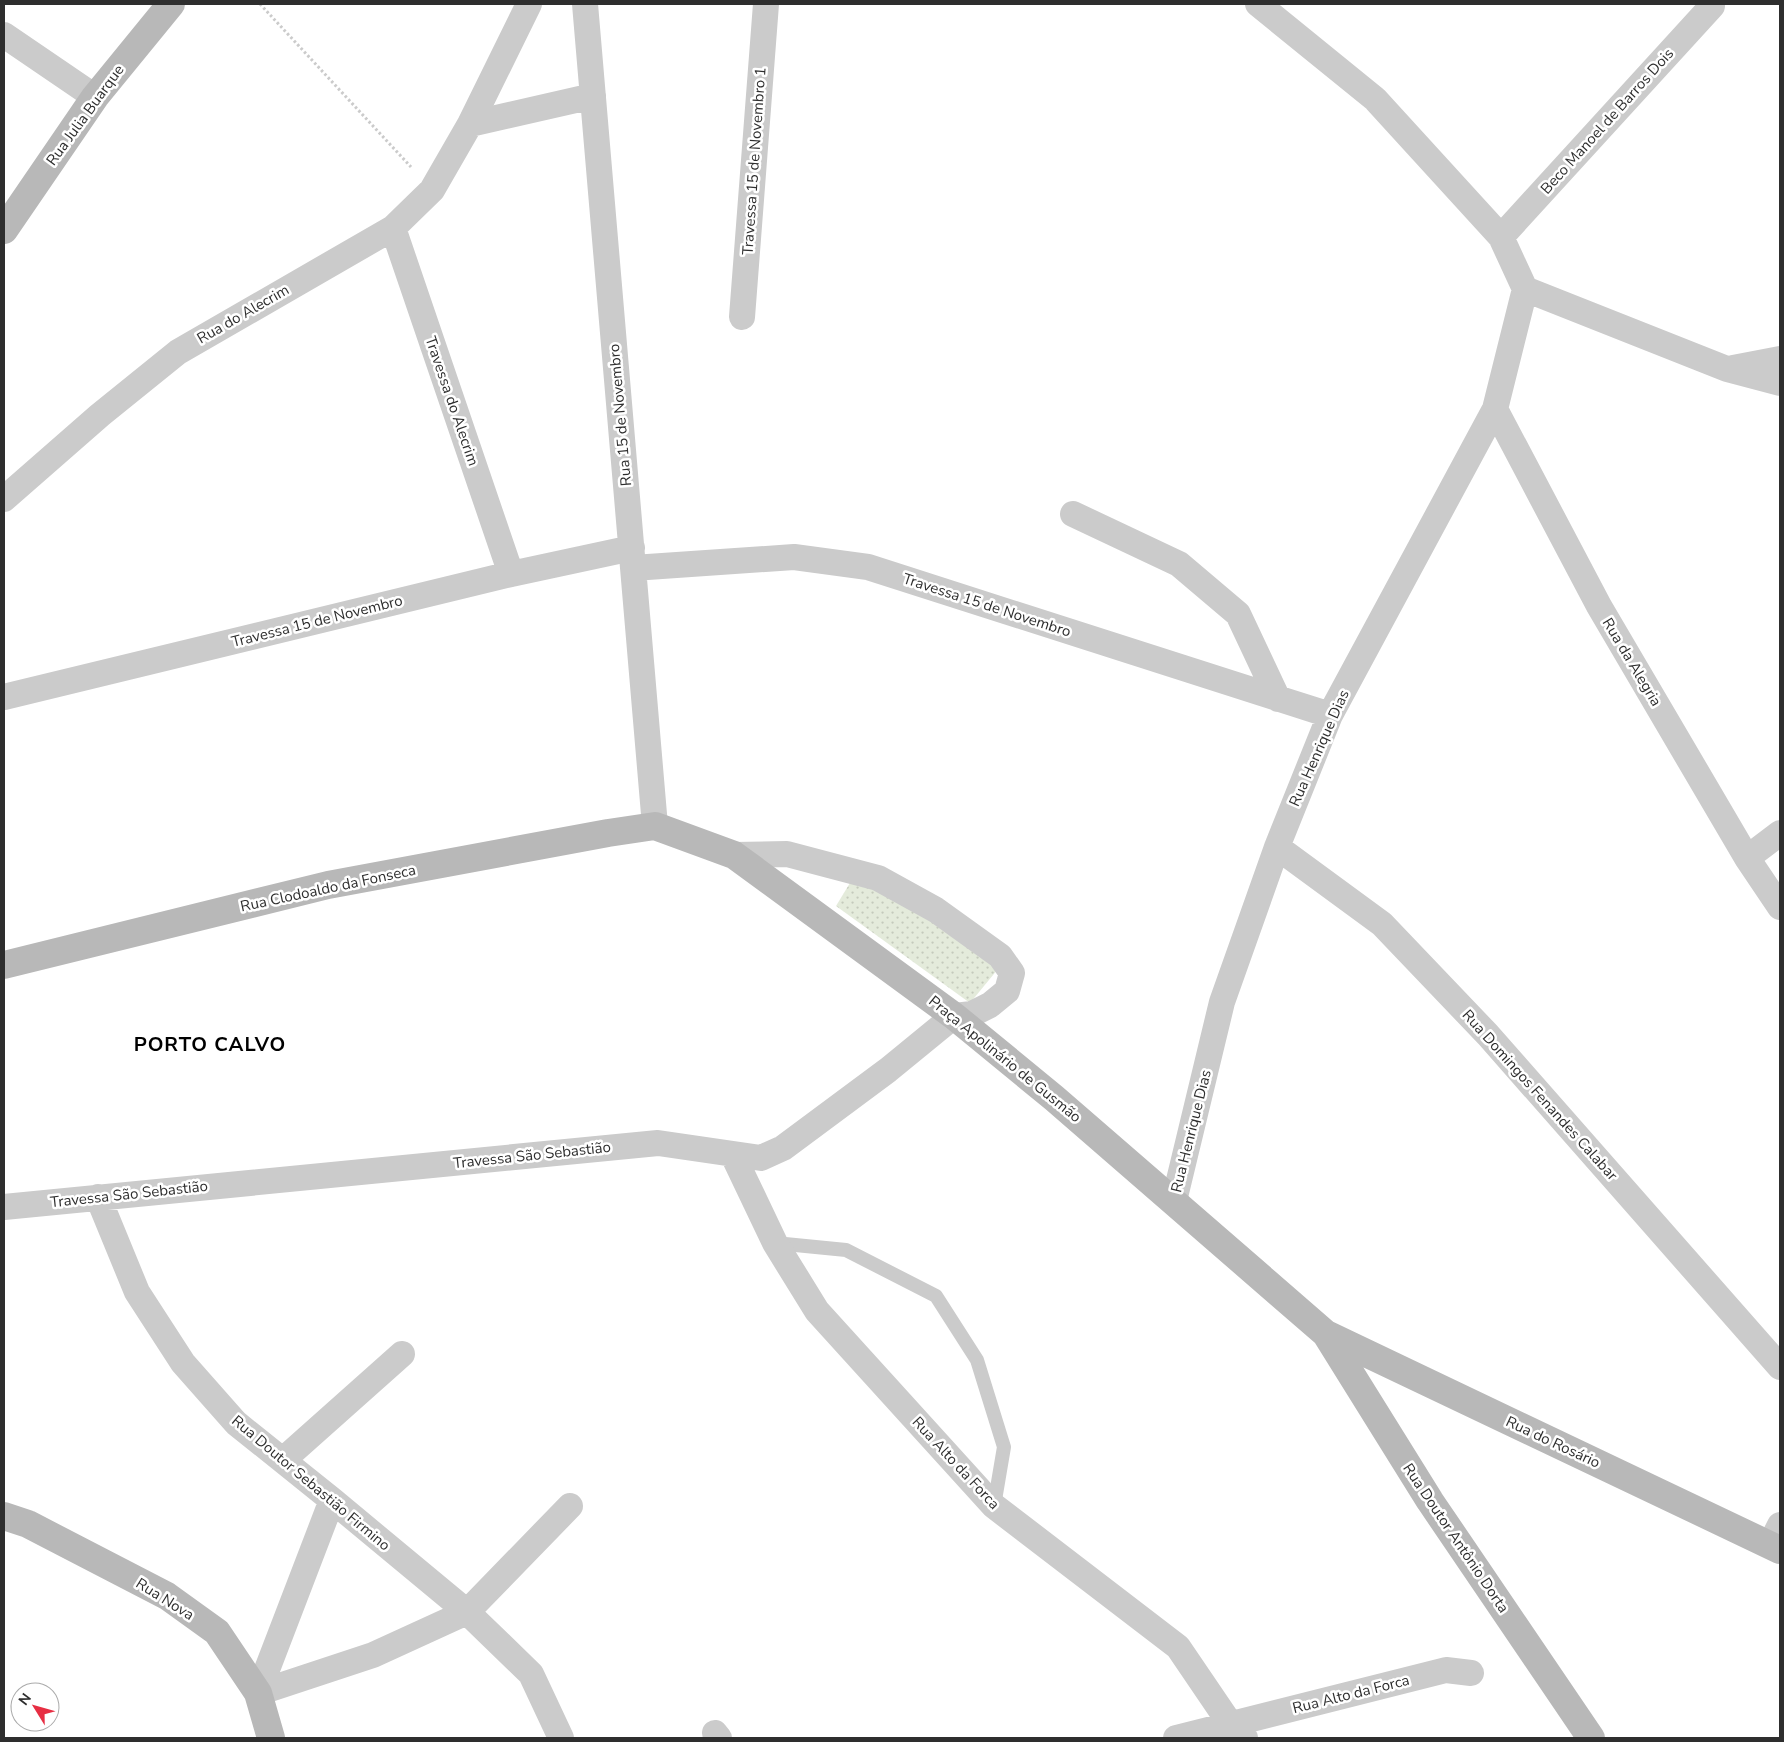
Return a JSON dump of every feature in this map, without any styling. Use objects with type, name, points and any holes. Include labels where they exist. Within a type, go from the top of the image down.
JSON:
[{"type":"street","name":"Rua Julia Buarque","points":[[4,230],[95,97],[171,4]]},
{"type":"street","name":"Rua do Alecrim","points":[[4,498],[100,414],[178,352],[393,228],[432,190],[470,124],[529,4]]},
{"type":"street","name":"Rua 15 de Novembro","points":[[585,4],[655,826]]},
{"type":"street","name":"Travessa 15 de Novembro 1","points":[[742,318],[766,4]]},
{"type":"street","points":[[1258,4],[1375,99],[1501,237],[1525,289],[1727,369],[1780,384]]},
{"type":"street","name":"Beco Manoel de Barros Dois","points":[[1501,237],[1712,6]]},
{"type":"street","points":[[4,35],[95,97]]},
{"type":"street","points":[[470,124],[593,96]]},
{"type":"street","name":"Travessa do Alecrim","points":[[393,228],[511,574]]},
{"type":"street","name":"Rua Henrique Dias","points":[[1174,1200],[1222,1002],[1276,847],[1330,715],[1495,409],[1525,289]]},
{"type":"street","points":[[1727,369],[1780,359]]},
{"type":"street","name":"Rua da Alegria","points":[[1495,409],[1599,606],[1747,858],[1780,907]]},
{"type":"street","points":[[1073,514],[1178,564],[1238,614],[1278,699]]},
{"type":"street","name":"Travessa 15 de Novembro","points":[[4,697],[511,574],[632,558],[794,557],[868,567],[1330,715]]},
{"type":"street","name":"Praça Apolinário de Gusmão","points":[[655,826],[734,855],[954,1016],[1174,1200],[1326,1334]]},
{"type":"street","name":"Rua Clodoaldo da Fonseca","points":[[4,965],[328,885],[655,826]]},
{"type":"street","points":[[1747,858],[1780,833]]},
{"type":"street","name":"Rua Domingos Fenandes Calabar","points":[[1276,847],[1382,924],[1488,1035],[1780,1367]]},
{"type":"street","name":"Travessa São Sebastião","points":[[4,1207],[658,1143],[761,1158],[783,1148],[888,1070],[954,1016],[972,1014],[990,1006],[1007,991],[1012,973],[1000,956],[936,910],[878,878],[787,854],[734,855]]},
{"type":"street","name":"Rua Alto da Forca","points":[[733,1154],[775,1243],[817,1311],[994,1506],[1178,1647],[1238,1732]]},
{"type":"street","name":"Rua Doutor Sebastião Firmino","points":[[98,1197],[137,1292],[183,1364],[236,1423],[467,1612],[531,1674],[561,1738]]},
{"type":"street","name":"Rua do Rosário","points":[[1326,1334],[1777,1540]]},
{"type":"street","name":"Rua Doutor Antônio Dorta","points":[[1326,1334],[1430,1501],[1591,1738]]},
{"type":"street","points":[[283,1460],[402,1354]]},
{"type":"street","points":[[258,1692],[332,1500]]},
{"type":"street","points":[[258,1692],[373,1655],[467,1612],[570,1506]]},
{"type":"street","name":"Rua Nova","points":[[4,1516],[28,1524],[167,1596],[217,1632],[258,1692],[271,1738]]},
{"type":"street","name":"Rua Alto da Forca","points":[[1176,1738],[1238,1732],[1446,1670],[1471,1673]]},
{"type":"lane","points":[[775,1243],[846,1250],[936,1296],[977,1360],[1004,1447],[994,1506]]},
{"type":"path","points":[[260,4],[432,190]]},
{"type":"green space","points":[[853,878],[911,907],[998,969],[970,1003],[836,906]]},
{"type":"district","name":"PORTO CALVO","points":[[210,1044]]}]
